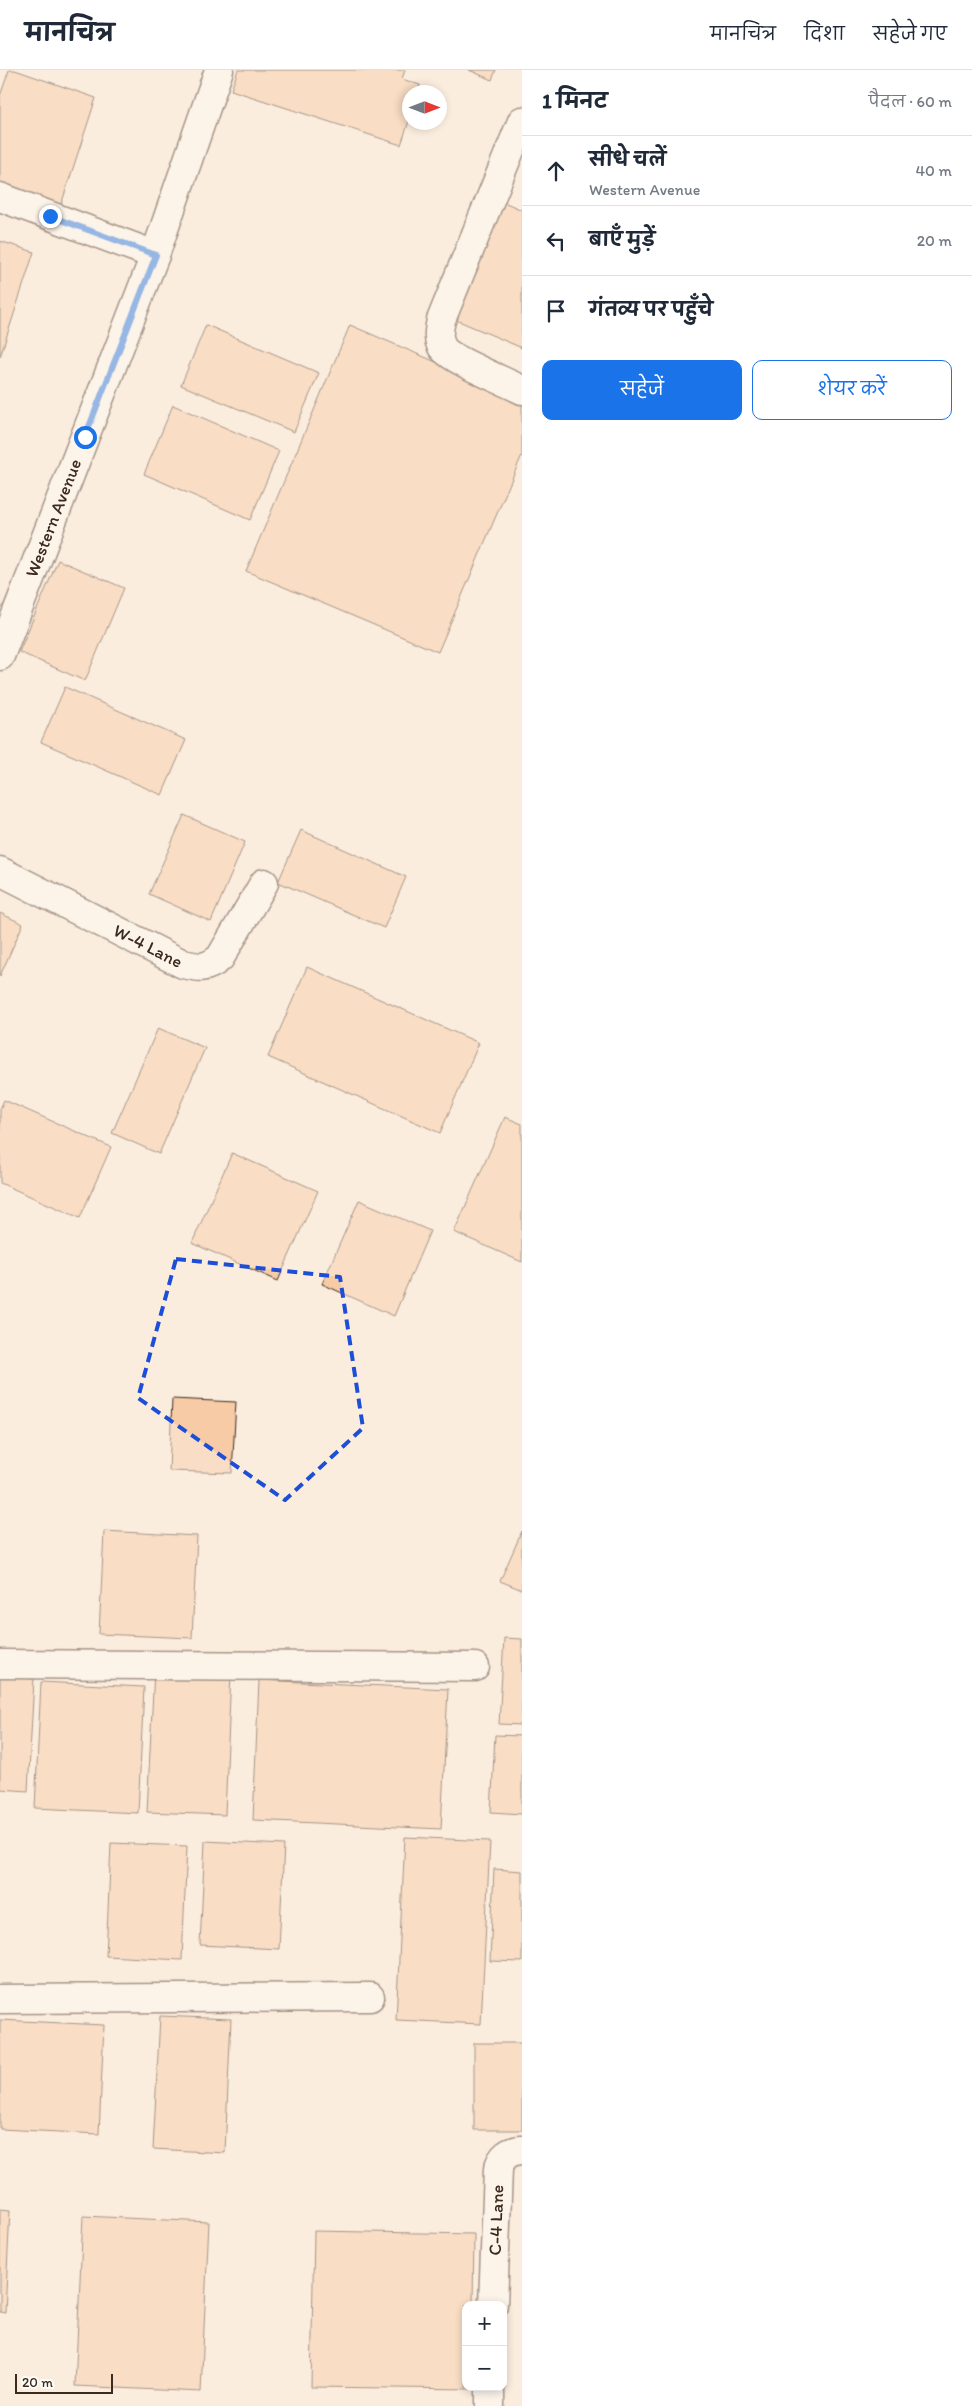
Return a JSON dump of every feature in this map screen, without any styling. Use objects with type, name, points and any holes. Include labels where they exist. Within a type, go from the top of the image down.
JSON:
[{"type":"street","name":"Western Avenue","points":[[0,656],[156,255],[219,70]]},
{"type":"street","points":[[522,121],[441,320],[439,335],[442,348],[453,356],[522,390]]},
{"type":"street","points":[[0,198],[156,255]]},
{"type":"street","name":"W-4 Lane","points":[[0,871],[182,964],[198,968],[210,966],[220,958],[264,883]]},
{"type":"street","points":[[0,1664],[475,1667]]},
{"type":"street","points":[[0,1999],[370,1997]]},
{"type":"street","name":"C-4 Lane","points":[[493,2301],[498,2169],[501,2158],[508,2152],[522,2150]]},
{"type":"street","points":[[490,2391],[490,2406]]},
{"type":"highlighted area","points":[[176,1259],[340,1277],[363,1428],[285,1500],[138,1398]]},
{"type":"building","points":[[9,70],[15,70],[96,98],[60,208],[0,187],[0,96]]},
{"type":"building","points":[[238,70],[405,70],[402,79],[420,85],[402,85],[402,130],[406,130],[401,145],[231,90]]},
{"type":"building","points":[[469,70],[496,70],[492,80]]},
{"type":"building","points":[[497,199],[522,210],[522,348],[447,316]]},
{"type":"building","points":[[0,241],[34,252],[0,357]]},
{"type":"building","points":[[206,325],[319,373],[294,432],[181,385]]},
{"type":"building","points":[[350,325],[522,399],[522,455],[438,652],[246,571]]},
{"type":"building","points":[[173,405],[279,451],[250,520],[144,474]]},
{"type":"building","points":[[58,560],[124,588],[85,681],[19,652]]},
{"type":"building","points":[[65,687],[186,740],[162,795],[41,742]]},
{"type":"building","points":[[184,815],[245,842],[211,922],[149,894]]},
{"type":"building","points":[[301,830],[406,877],[384,928],[278,882]]},
{"type":"building","points":[[0,913],[23,924],[0,976]]},
{"type":"building","points":[[307,967],[479,1043],[440,1133],[268,1057]]},
{"type":"building","points":[[158,1028],[205,1048],[159,1154],[112,1133]]},
{"type":"building","points":[[4,1100],[111,1147],[80,1218],[0,1183],[0,1109]]},
{"type":"building","points":[[505,1117],[522,1124],[522,1262],[454,1232]]},
{"type":"building","points":[[232,1153],[318,1191],[278,1281],[192,1243]]},
{"type":"building","points":[[359,1200],[430,1231],[394,1316],[322,1284]]},
{"type":"building","points":[[172,1399],[236,1402],[232,1473],[169,1471]]},
{"type":"building","points":[[104,1531],[197,1536],[192,1638],[99,1634]]},
{"type":"building","points":[[522,1531],[522,1590],[500,1581]]},
{"type":"building","points":[[504,1638],[522,1639],[522,1725],[499,1724]]},
{"type":"building","points":[[154,1670],[231,1673],[225,1815],[147,1812]]},
{"type":"building","points":[[0,1677],[34,1679],[28,1791],[0,1789]]},
{"type":"building","points":[[259,1680],[448,1689],[441,1829],[253,1820]]},
{"type":"building","points":[[41,1682],[144,1687],[138,1813],[35,1808]]},
{"type":"building","points":[[495,1735],[522,1736],[522,1814],[491,1812]]},
{"type":"building","points":[[405,1837],[490,1841],[481,2024],[396,2020]]},
{"type":"building","points":[[205,1841],[284,1845],[279,1949],[200,1945]]},
{"type":"building","points":[[111,1843],[187,1846],[182,1960],[106,1956]]},
{"type":"building","points":[[494,1869],[522,1871],[522,1962],[490,1961]]},
{"type":"building","points":[[160,2016],[231,2019],[225,2153],[153,2149]]},
{"type":"building","points":[[0,2020],[104,2025],[99,2134],[0,2129]]},
{"type":"building","points":[[474,2043],[522,2043],[522,2130],[474,2130]]},
{"type":"building","points":[[0,2209],[10,2210],[5,2313],[0,2312]]},
{"type":"building","points":[[83,2216],[209,2222],[201,2392],[75,2386]]},
{"type":"building","points":[[314,2231],[474,2234],[473,2301],[462,2301],[462,2389],[311,2387]]},
{"type":"route","points":[[50,216],[156,255],[85,437]]}]
